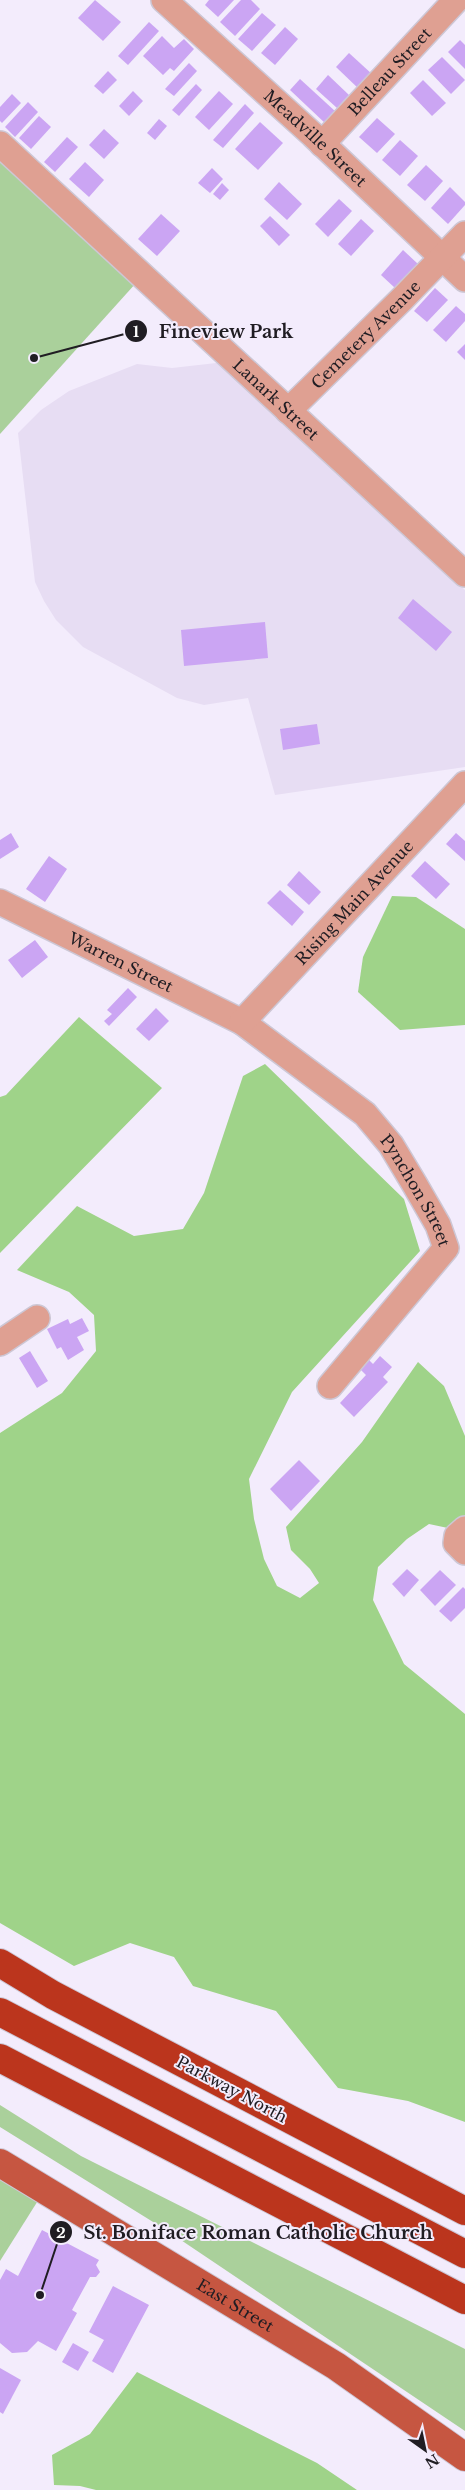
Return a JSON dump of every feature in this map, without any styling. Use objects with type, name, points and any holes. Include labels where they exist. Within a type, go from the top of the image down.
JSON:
[{"type":"highway","name":"Parkway North","points":[[0,1964],[53,1995],[465,2211]]},
{"type":"highway","points":[[0,2012],[89,2061],[465,2254]]},
{"type":"highway","points":[[0,2058],[465,2300]]},
{"type":"main road","name":"East Street","points":[[0,2163],[329,2362],[465,2457]]},
{"type":"street","name":"Meadville Street","points":[[164,0],[322,144],[465,279]]},
{"type":"street","name":"Belleau Street","points":[[322,144],[456,0]]},
{"type":"street","name":"Lanark Street","points":[[0,144],[465,574]]},
{"type":"street","name":"Cemetery Avenue","points":[[288,411],[465,234]]},
{"type":"street","name":"Rising Main Avenue","points":[[242,1022],[465,784]]},
{"type":"street","name":"Warren Street","points":[[0,902],[242,1022]]},
{"type":"street","name":"Pynchon Street","points":[[242,1022],[365,1114],[391,1145],[438,1225],[446,1248],[330,1386]]},
{"type":"street","points":[[0,1343],[37,1318]]},
{"type":"shaded area","points":[[225,362],[465,590],[465,767],[275,795],[248,698],[204,705],[177,698],[83,647],[56,620],[44,601],[35,582],[18,433],[41,410],[69,391],[137,364],[172,368]]},
{"type":"green space","points":[[0,156],[136,283],[0,434]]},
{"type":"green space","points":[[392,896],[416,897],[465,929],[465,1025],[400,1030],[358,992],[363,957]]},
{"type":"green space","points":[[79,1017],[162,1088],[0,1253],[0,1097],[6,1095]]},
{"type":"green space","points":[[265,1064],[404,1199],[420,1251],[292,1392],[249,1479],[254,1519],[264,1559],[277,1586],[300,1598],[319,1583],[310,1569],[291,1550],[286,1527],[362,1442],[418,1362],[444,1386],[465,1436],[465,1533],[429,1524],[407,1539],[378,1567],[373,1600],[404,1664],[465,1714],[465,2122],[408,2101],[338,2088],[276,2011],[193,1986],[174,1957],[130,1943],[74,1966],[0,1923],[0,1433],[62,1393],[96,1351],[94,1315],[69,1292],[17,1270],[77,1206],[134,1236],[183,1229],[204,1193],[243,1076]]},
{"type":"green space","points":[[0,2105],[81,2156],[465,2349],[465,2431],[166,2230],[0,2127]]},
{"type":"green space","points":[[0,2174],[39,2199],[0,2261]]},
{"type":"green space","points":[[137,2372],[317,2463],[357,2490],[96,2490],[80,2486],[54,2485],[52,2455],[90,2434]]},
{"type":"building","points":[[95,0],[121,22],[103,41],[78,18]]},
{"type":"building","points":[[209,0],[234,0],[218,17],[205,5]]},
{"type":"building","points":[[241,0],[251,0],[260,9],[235,36],[220,22]]},
{"type":"building","points":[[262,13],[276,25],[252,51],[238,39]]},
{"type":"building","points":[[149,22],[159,31],[128,65],[118,56]]},
{"type":"building","points":[[285,27],[298,39],[275,65],[261,53]]},
{"type":"building","points":[[162,36],[174,48],[184,39],[194,49],[174,71],[170,68],[163,75],[143,56]]},
{"type":"building","points":[[460,40],[465,45],[465,69],[448,52]]},
{"type":"building","points":[[349,53],[373,75],[360,90],[336,67]]},
{"type":"building","points":[[442,57],[465,80],[451,94],[428,70]]},
{"type":"building","points":[[189,63],[197,71],[174,96],[165,89]]},
{"type":"building","points":[[108,71],[117,80],[103,94],[94,86]]},
{"type":"building","points":[[328,75],[349,95],[337,108],[316,89]]},
{"type":"building","points":[[300,79],[336,112],[326,124],[290,90]]},
{"type":"building","points":[[423,80],[446,103],[432,116],[410,93]]},
{"type":"building","points":[[196,84],[202,90],[179,116],[172,110]]},
{"type":"building","points":[[133,91],[143,101],[129,116],[119,106]]},
{"type":"building","points":[[219,91],[233,104],[209,130],[195,117]]},
{"type":"building","points":[[12,94],[21,103],[2,123],[0,121],[0,107]]},
{"type":"building","points":[[28,102],[38,112],[15,137],[5,127]]},
{"type":"building","points":[[245,104],[254,113],[223,148],[213,140]]},
{"type":"building","points":[[39,116],[51,127],[31,149],[19,138]]},
{"type":"building","points":[[377,118],[395,134],[377,153],[359,137]]},
{"type":"building","points":[[159,119],[167,126],[155,140],[147,133]]},
{"type":"building","points":[[260,122],[283,143],[258,170],[235,149]]},
{"type":"building","points":[[104,129],[119,143],[104,159],[89,145]]},
{"type":"building","points":[[67,137],[78,147],[55,172],[44,162]]},
{"type":"building","points":[[400,140],[418,156],[400,176],[382,160]]},
{"type":"building","points":[[85,162],[104,180],[89,197],[69,179]]},
{"type":"building","points":[[426,165],[443,181],[425,201],[407,185]]},
{"type":"building","points":[[212,168],[223,179],[210,193],[198,183]]},
{"type":"building","points":[[279,182],[302,204],[287,220],[264,199]]},
{"type":"building","points":[[222,183],[229,190],[220,200],[213,194]]},
{"type":"building","points":[[450,187],[465,202],[465,205],[448,224],[431,208]]},
{"type":"building","points":[[339,199],[352,211],[328,237],[315,224]]},
{"type":"building","points":[[161,214],[180,231],[157,256],[138,239]]},
{"type":"building","points":[[270,216],[290,235],[279,246],[260,226]]},
{"type":"building","points":[[361,219],[374,231],[351,256],[338,244]]},
{"type":"building","points":[[403,250],[418,264],[395,288],[381,275]]},
{"type":"building","points":[[435,288],[448,300],[427,322],[414,311]]},
{"type":"building","points":[[456,306],[465,314],[465,321],[446,342],[433,330]]},
{"type":"building","points":[[465,344],[465,360],[457,352]]},
{"type":"building","points":[[413,599],[452,632],[436,651],[398,618]]},
{"type":"building","points":[[265,622],[268,658],[184,666],[181,630]]},
{"type":"building","points":[[317,724],[320,744],[283,750],[280,729]]},
{"type":"building","points":[[11,833],[19,847],[0,859],[0,840]]},
{"type":"building","points":[[456,833],[465,841],[465,861],[446,844]]},
{"type":"building","points":[[49,856],[67,869],[45,902],[26,889]]},
{"type":"building","points":[[425,861],[450,884],[436,899],[411,876]]},
{"type":"building","points":[[299,871],[321,892],[309,905],[287,885]]},
{"type":"building","points":[[280,890],[304,912],[292,926],[267,903]]},
{"type":"building","points":[[35,940],[48,957],[22,978],[8,960]]},
{"type":"building","points":[[128,988],[137,997],[109,1026],[104,1021],[112,1014],[107,1010]]},
{"type":"building","points":[[156,1008],[169,1021],[149,1041],[136,1029]]},
{"type":"building","points":[[82,1318],[89,1331],[77,1337],[84,1350],[68,1360],[61,1347],[57,1349],[47,1329],[68,1319],[70,1324]]},
{"type":"building","points":[[30,1351],[48,1381],[37,1388],[19,1358]]},
{"type":"building","points":[[380,1356],[392,1367],[383,1377],[388,1382],[354,1417],[340,1403],[366,1375],[360,1369],[369,1360],[373,1364]]},
{"type":"building","points":[[299,1460],[320,1481],[291,1511],[270,1489]]},
{"type":"building","points":[[407,1569],[419,1580],[404,1597],[392,1584]]},
{"type":"building","points":[[440,1570],[456,1585],[435,1606],[420,1590]]},
{"type":"building","points":[[463,1587],[465,1589],[465,1608],[451,1622],[439,1611]]},
{"type":"building","points":[[42,2230],[99,2260],[96,2265],[100,2272],[96,2277],[90,2277],[72,2310],[77,2313],[56,2351],[38,2341],[27,2352],[12,2353],[0,2343],[0,2280],[6,2269],[18,2276]]},
{"type":"building","points":[[113,2286],[149,2305],[113,2373],[92,2361],[104,2340],[89,2332]]},
{"type":"building","points":[[73,2343],[89,2352],[78,2371],[62,2362]]},
{"type":"building","points":[[0,2368],[21,2380],[3,2414],[0,2412]]},
{"type":"place","name":"Fineview Park","points":[[34,358]]},
{"type":"place","name":"St. Boniface Roman Catholic Church","points":[[40,2295]]}]
